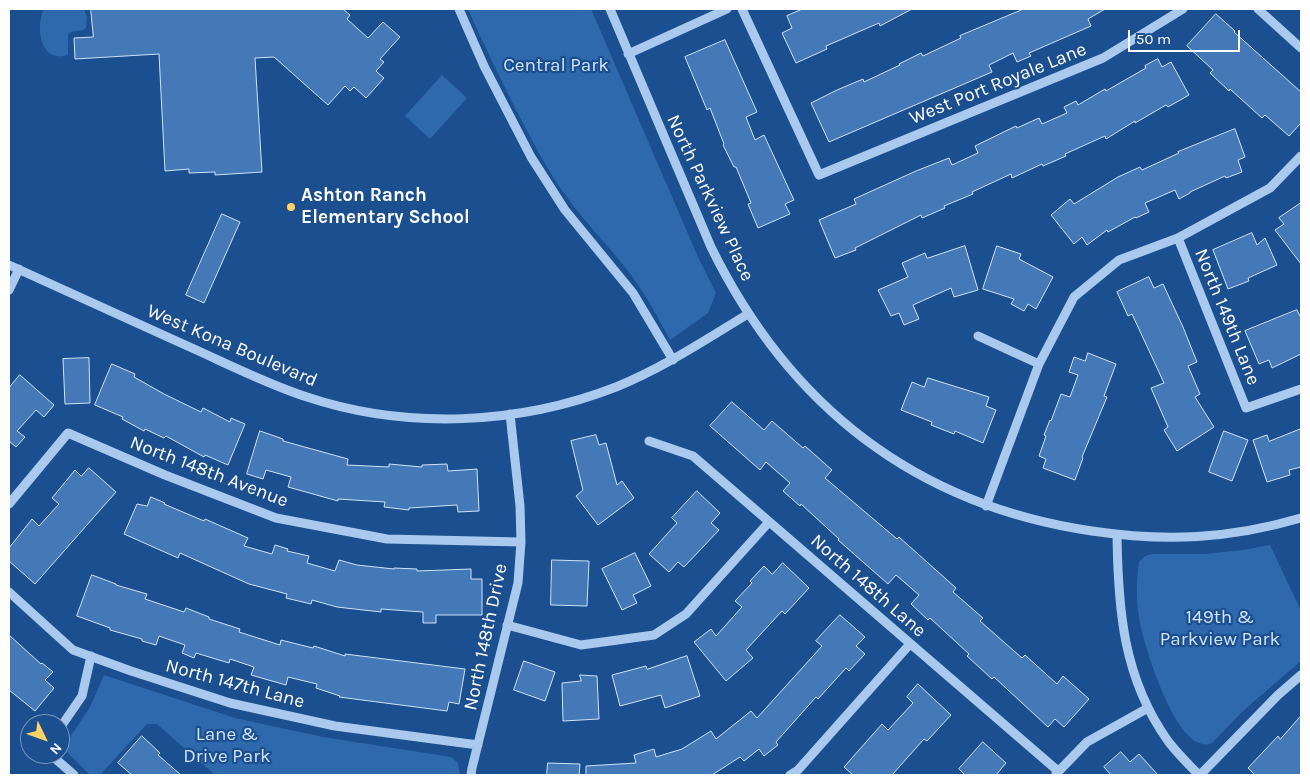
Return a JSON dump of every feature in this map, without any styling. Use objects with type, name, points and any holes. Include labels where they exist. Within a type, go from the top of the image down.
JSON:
[{"type":"street","points":[[459,9],[484,66],[522,142],[539,170],[565,210],[633,293],[673,360]]},
{"type":"street","name":"North Parkview Place","points":[[610,9],[711,247],[729,283],[748,314],[789,368],[851,429],[884,453],[921,476],[956,494],[986,506],[1056,526],[1144,538],[1208,536],[1270,527],[1301,518]]},
{"type":"street","points":[[628,54],[727,9]]},
{"type":"street","name":"West Port Royale Lane","points":[[742,9],[819,175],[1103,58],[1183,9]]},
{"type":"street","points":[[1258,9],[1301,48]]},
{"type":"street","points":[[986,506],[1039,364],[1074,297],[1119,260],[1178,238],[1270,188],[1301,156]]},
{"type":"street","name":"North 149th Lane","points":[[1178,238],[1246,408],[1301,390]]},
{"type":"street","name":"West Kona Boulevard","points":[[9,264],[249,374],[309,398],[358,410],[413,417],[465,418],[510,414],[558,405],[633,379],[673,360],[748,314]]},
{"type":"street","points":[[9,290],[19,269]]},
{"type":"street","points":[[978,336],[1039,364]]},
{"type":"street","name":"North 148th Drive","points":[[472,775],[518,583],[521,542],[520,506],[510,414]]},
{"type":"street","name":"North 148th Avenue","points":[[9,504],[68,433],[165,476],[276,518],[387,539],[521,542]]},
{"type":"street","name":"North 148th Lane","points":[[648,441],[693,456],[1056,773]]},
{"type":"street","points":[[507,625],[581,645],[654,635],[686,614],[769,522]]},
{"type":"street","points":[[1117,535],[1118,576],[1123,632],[1128,657],[1148,708],[1167,739],[1199,775],[1301,675]]},
{"type":"street","name":"North 147th Lane","points":[[9,592],[73,650],[131,672],[230,703],[335,726],[478,745]]},
{"type":"street","points":[[790,775],[798,770],[910,644]]},
{"type":"street","points":[[70,714],[82,696],[91,656]]},
{"type":"street","points":[[1056,773],[1087,742],[1148,708]]},
{"type":"street","points":[[61,764],[74,775]]},
{"type":"green space","points":[[44,9],[84,9],[87,17],[86,28],[70,32],[68,35],[68,55],[59,56],[51,54],[42,42],[40,25]]},
{"type":"green space","name":"Central Park","points":[[468,9],[591,9],[698,257],[716,293],[708,313],[670,340],[637,283],[574,206],[552,175],[515,108]]},
{"type":"green space","points":[[442,75],[467,98],[430,139],[405,116]]},
{"type":"green space","name":"149th & Parkview Park","points":[[1270,545],[1301,611],[1301,661],[1243,711],[1212,743],[1199,743],[1187,734],[1176,718],[1156,676],[1140,623],[1137,585],[1139,562],[1145,556],[1152,554],[1205,554]]},
{"type":"green space","name":"Lane & Drive Park","points":[[104,675],[235,718],[323,737],[451,757],[458,763],[460,775],[215,775],[157,724],[147,724],[100,775],[90,775],[70,755],[70,737],[90,707]]},
{"type":"building","points":[[91,9],[343,9],[350,15],[347,19],[368,38],[383,22],[400,37],[380,59],[384,62],[376,71],[384,78],[366,98],[354,87],[350,91],[345,86],[328,105],[274,57],[255,58],[262,172],[215,175],[215,172],[189,173],[189,169],[165,171],[159,54],[75,59],[74,38],[93,37]]},
{"type":"building","points":[[803,9],[912,9],[880,26],[879,23],[826,46],[827,49],[796,63],[782,33],[792,28],[787,16]]},
{"type":"building","points":[[1024,9],[1105,9],[1088,19],[1091,26],[1029,53],[1031,56],[1017,62],[1013,53],[989,65],[992,72],[829,142],[811,103],[863,79],[864,82],[921,53],[923,56],[961,38],[960,36]]},
{"type":"building","points":[[1216,14],[1301,92],[1301,123],[1289,136],[1265,115],[1262,118],[1230,89],[1229,91],[1210,73],[1213,70],[1187,46]]},
{"type":"building","points":[[725,40],[757,112],[746,117],[755,140],[764,135],[794,200],[785,204],[790,214],[758,228],[748,204],[751,203],[736,167],[734,167],[723,145],[710,108],[707,110],[685,57]]},
{"type":"building","points":[[1158,59],[1162,67],[1171,62],[1189,95],[1168,107],[1166,105],[1135,123],[1135,121],[1106,139],[1105,136],[1065,154],[1066,156],[1043,166],[1042,164],[1012,178],[1011,174],[972,192],[973,194],[944,206],[945,208],[922,218],[921,215],[855,248],[856,250],[835,258],[819,220],[856,204],[854,199],[916,171],[949,158],[952,165],[978,153],[975,146],[1016,126],[1017,128],[1039,118],[1042,124],[1067,113],[1064,107],[1076,101],[1078,105],[1105,89],[1106,91]]},
{"type":"building","points":[[1235,129],[1245,157],[1238,160],[1242,172],[1226,178],[1225,176],[1179,199],[1175,190],[1145,203],[1149,212],[1135,217],[1108,232],[1107,230],[1087,245],[1082,237],[1074,244],[1051,215],[1070,199],[1074,204],[1118,177],[1140,167],[1142,170],[1178,152]]},
{"type":"building","points":[[1301,203],[1301,264],[1275,230],[1284,224],[1279,218]]},
{"type":"building","points":[[222,214],[240,222],[204,303],[186,295]]},
{"type":"building","points":[[1252,233],[1257,245],[1265,238],[1277,265],[1248,278],[1249,281],[1228,289],[1213,250]]},
{"type":"building","points":[[965,246],[978,290],[954,297],[951,288],[913,305],[919,319],[904,325],[899,313],[891,316],[878,290],[908,277],[902,263],[925,253],[927,258]]},
{"type":"building","points":[[997,246],[1021,254],[1019,259],[1053,277],[1036,309],[1028,304],[1024,311],[1011,304],[1014,299],[983,289]]},
{"type":"building","points":[[1149,277],[1154,288],[1163,284],[1183,327],[1197,362],[1188,366],[1200,394],[1195,397],[1214,427],[1177,451],[1164,430],[1168,427],[1151,388],[1164,383],[1132,314],[1128,316],[1117,292]]},
{"type":"building","points":[[1297,310],[1301,318],[1301,354],[1272,368],[1269,360],[1259,364],[1245,331]]},
{"type":"building","points":[[1088,353],[1116,364],[1104,396],[1107,397],[1082,457],[1075,480],[1043,468],[1046,459],[1039,456],[1046,436],[1044,435],[1061,394],[1070,397],[1078,375],[1069,372],[1074,357],[1085,361]]},
{"type":"building","points":[[89,358],[90,403],[65,404],[63,359]]},
{"type":"building","points":[[112,364],[135,374],[134,377],[201,412],[203,408],[230,422],[231,418],[245,424],[228,465],[205,455],[204,457],[166,436],[164,438],[145,429],[144,431],[122,419],[123,417],[95,405]]},
{"type":"building","points":[[20,375],[54,405],[44,417],[36,410],[17,431],[25,437],[16,447],[9,441],[9,388]]},
{"type":"building","points":[[928,378],[989,397],[986,406],[996,410],[983,443],[955,431],[954,434],[931,425],[932,422],[901,410],[912,382],[924,387]]},
{"type":"building","points":[[732,402],[764,430],[772,421],[803,448],[805,446],[832,470],[825,478],[897,539],[899,537],[956,588],[953,592],[983,618],[980,621],[1022,658],[1025,655],[1057,684],[1063,676],[1089,699],[1064,727],[1055,719],[1048,727],[994,677],[992,679],[967,656],[969,654],[930,618],[928,620],[911,604],[919,595],[896,575],[888,584],[801,504],[800,506],[783,491],[790,483],[766,462],[760,470],[710,426]]},
{"type":"building","points":[[1301,429],[1301,467],[1289,470],[1290,475],[1267,482],[1253,440],[1267,435],[1269,441]]},
{"type":"building","points":[[260,431],[283,439],[283,441],[348,459],[347,465],[389,467],[389,464],[422,467],[422,465],[447,464],[448,471],[477,469],[479,511],[458,512],[457,505],[409,508],[409,510],[384,507],[385,502],[338,499],[338,501],[288,487],[291,477],[266,470],[263,479],[247,474]]},
{"type":"building","points":[[1224,431],[1248,440],[1232,481],[1209,472]]},
{"type":"building","points":[[596,435],[599,445],[606,443],[617,485],[622,481],[634,498],[598,525],[576,496],[583,490],[571,441]]},
{"type":"building","points":[[89,468],[116,492],[35,584],[9,561],[9,548],[32,519],[39,526],[59,504],[52,498],[75,470],[81,476]]},
{"type":"building","points":[[697,491],[720,513],[711,523],[719,530],[684,567],[678,562],[669,572],[649,554],[677,523],[672,518]]},
{"type":"building","points":[[151,497],[248,538],[244,546],[272,554],[275,545],[288,549],[287,551],[309,556],[307,563],[335,571],[339,560],[357,565],[394,569],[417,569],[417,571],[471,569],[471,579],[482,579],[482,615],[436,615],[436,623],[423,623],[423,612],[381,609],[381,612],[337,607],[312,600],[311,604],[286,598],[287,594],[249,584],[180,553],[178,558],[124,534],[137,504],[147,506]]},
{"type":"building","points":[[635,553],[651,586],[633,595],[637,603],[622,610],[602,569]]},
{"type":"building","points":[[552,560],[589,561],[587,606],[551,605]]},
{"type":"building","points":[[783,563],[809,588],[785,614],[782,611],[746,650],[753,658],[726,681],[694,642],[711,629],[716,636],[742,607],[735,601],[752,583],[750,581],[764,566],[772,574]]},
{"type":"building","points":[[92,575],[116,585],[147,594],[145,599],[184,612],[186,608],[209,617],[209,619],[240,629],[239,632],[280,645],[281,640],[313,648],[314,646],[345,656],[345,654],[465,669],[459,704],[449,702],[447,711],[339,697],[316,688],[317,684],[288,677],[286,685],[251,675],[254,667],[230,659],[229,663],[196,653],[194,658],[182,653],[185,645],[159,636],[156,645],[110,630],[110,628],[77,616]]},
{"type":"building","points":[[840,615],[865,637],[856,646],[865,654],[849,671],[846,668],[818,699],[816,697],[776,742],[778,745],[764,756],[759,749],[744,761],[740,757],[712,775],[586,775],[586,766],[636,763],[634,755],[654,749],[656,757],[682,749],[711,731],[716,739],[751,711],[757,718],[822,646],[816,641]]},
{"type":"building","points":[[9,635],[41,664],[53,672],[45,680],[54,688],[35,711],[9,690]]},
{"type":"building","points":[[687,656],[700,696],[665,708],[661,695],[620,706],[612,675],[646,666],[647,669]]},
{"type":"building","points":[[524,661],[555,672],[545,701],[514,690]]},
{"type":"building","points":[[580,675],[597,676],[599,719],[563,721],[562,683],[581,681]]},
{"type":"building","points":[[918,684],[951,715],[927,741],[924,739],[892,775],[853,775],[844,767],[882,724],[888,730],[913,703],[907,697]]},
{"type":"building","points":[[1301,716],[1301,775],[1255,775],[1248,768],[1278,736],[1280,739]]},
{"type":"building","points":[[142,736],[160,753],[158,755],[181,775],[132,775],[118,763]]},
{"type":"building","points":[[983,742],[1006,763],[996,775],[965,775],[959,769]]},
{"type":"building","points":[[1121,752],[1130,762],[1139,754],[1158,775],[1111,775],[1104,767]]},
{"type":"building","points":[[548,763],[580,764],[579,775],[547,775]]},
{"type":"place","name":"Ashton Ranch Elementary School","points":[[291,207]]}]
